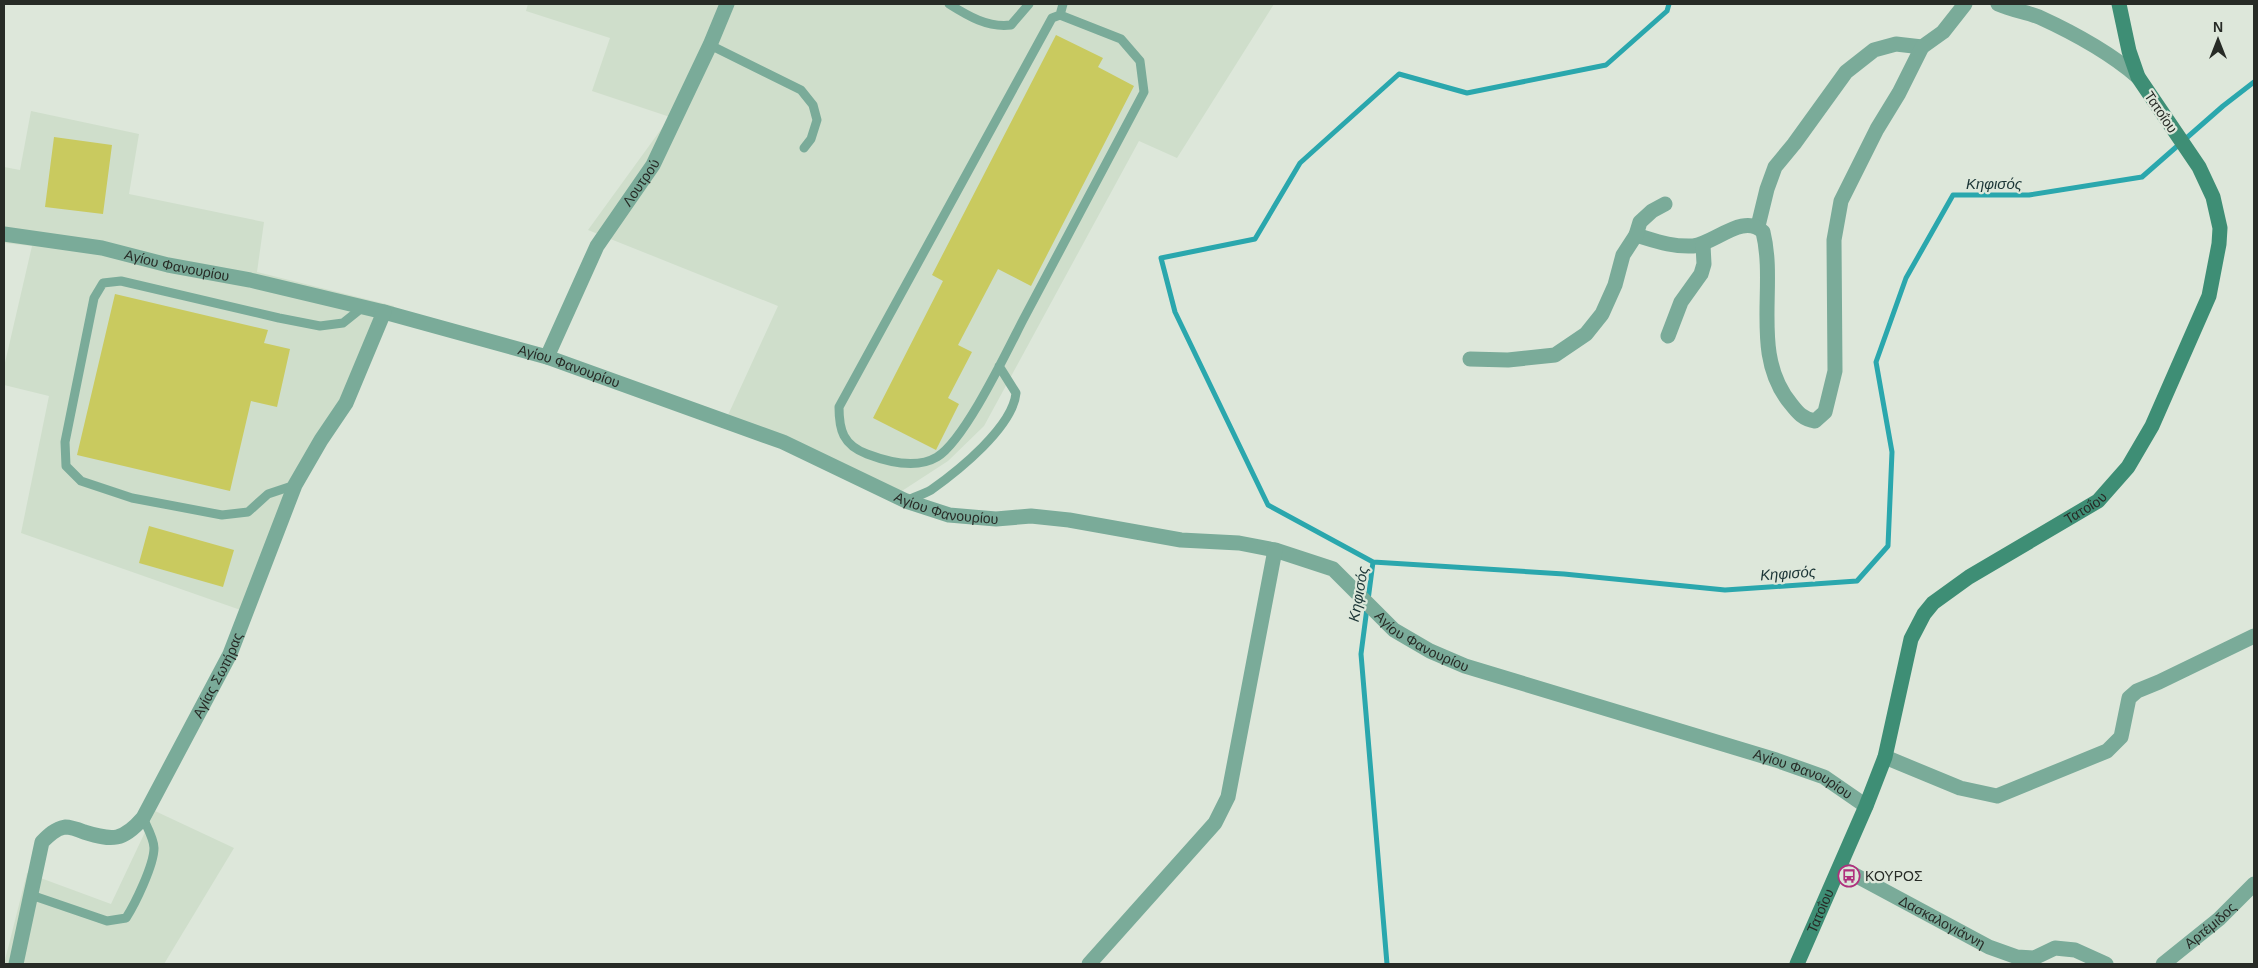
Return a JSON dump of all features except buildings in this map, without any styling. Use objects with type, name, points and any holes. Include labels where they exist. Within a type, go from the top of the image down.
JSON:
[{"type":"main road","name":"Τατοΐου","points":[[1797,964],[1866,806],[1885,757],[1911,639],[1924,614],[1933,603],[1969,577],[2098,501],[2128,466],[2152,426],[2209,296],[2214,277],[2220,228],[2213,197],[2198,166],[2138,77],[2128,44],[2120,4]]},
{"type":"street","name":"Λουτρού","points":[[547,357],[597,246],[653,165],[710,45],[727,4]]},
{"type":"street","points":[[1636,235],[1667,245],[1702,245],[1737,227],[1747,225],[1758,226],[1763,232],[1765,239],[1766,326],[1775,380],[1781,392],[1800,415],[1815,421],[1825,412],[1835,371],[1834,240],[1841,201],[1869,144],[1922,47],[1942,32],[1964,4]]},
{"type":"street","points":[[1998,4],[2038,17],[2098,48],[2119,61],[2138,77]]},
{"type":"street","points":[[1758,226],[1767,188],[1775,166],[1846,72],[1874,50],[1896,44],[1922,47]]},
{"type":"street","points":[[1470,358],[1508,360],[1555,355],[1586,334],[1602,314],[1614,285],[1623,255],[1636,235],[1640,222],[1652,211],[1665,204]]},
{"type":"street","name":"Αγίου Φανουρίου","points":[[4,234],[102,248],[168,265],[250,280],[384,312],[547,357],[783,442],[906,501],[949,516],[996,519],[1031,516],[1069,520],[1181,540],[1239,543],[1275,550],[1333,570],[1394,630],[1430,651],[1465,666],[1776,760],[1824,777],[1866,806]]},
{"type":"street","points":[[1668,336],[1681,302],[1701,274],[1704,264],[1702,245]]},
{"type":"street","name":"Αγίας Σωτήρας","points":[[16,964],[42,842],[53,832],[67,827],[94,835],[117,838],[131,832],[144,818],[230,654],[294,485],[320,440],[346,403],[384,312]]},
{"type":"street","points":[[1089,964],[1215,823],[1228,797],[1275,550]]},
{"type":"street","points":[[1885,757],[1960,788],[1998,796],[2107,751],[2121,737],[2130,698],[2137,690],[2159,682],[2254,636]]},
{"type":"street","name":"Δασκαλογιάννη","points":[[1840,867],[1989,946],[2017,957],[2034,958],[2055,948],[2075,950],[2106,964]]},
{"type":"street","name":"Αρτέμιδος","points":[[2163,964],[2218,919],[2254,884]]},
{"type":"lane","points":[[949,4],[971,18],[1000,26],[1011,25],[1029,4]]},
{"type":"lane","points":[[1060,15],[1063,4]]},
{"type":"lane","points":[[1060,15],[1121,39],[1140,61],[1144,92],[999,366],[956,441],[937,457],[918,463],[883,460],[862,452],[848,442],[839,428],[839,407],[1052,18],[1060,15]]},
{"type":"lane","points":[[710,45],[801,90],[813,105],[817,120],[811,139],[804,148]]},
{"type":"lane","points":[[294,485],[268,494],[248,512],[222,515],[132,498],[81,481],[66,466],[65,442],[94,298],[103,283],[121,281],[320,326],[343,323],[362,307]]},
{"type":"lane","points":[[906,501],[930,490],[988,441],[1006,421],[1016,393],[999,366]]},
{"type":"lane","points":[[31,895],[107,922],[126,918],[133,907],[149,870],[155,848],[144,818]]},
{"type":"shaded area","points":[[528,4],[1274,4],[1177,158],[1139,141],[984,426],[948,461],[888,500],[782,449],[723,426],[778,306],[588,230],[670,117],[592,91],[610,38],[526,11]]},
{"type":"shaded area","points":[[31,111],[139,134],[129,194],[264,222],[257,272],[394,306],[348,408],[300,486],[252,614],[21,533],[49,396],[4,385],[4,367],[32,246],[4,243],[4,167],[20,170]]},
{"type":"shaded area","points":[[155,811],[234,848],[164,964],[4,964],[27,873],[111,904]]},
{"type":"waterway","points":[[1373,562],[1268,505],[1175,312],[1161,258],[1255,239],[1300,163],[1399,74],[1467,93],[1606,65],[1667,11],[1669,4]]},
{"type":"waterway","name":"Κηφισός","points":[[1387,964],[1361,654],[1373,562],[1564,574],[1725,590],[1857,581],[1888,546],[1892,452],[1876,362],[1906,278],[1953,195],[2029,195],[2142,177],[2223,106],[2254,82]]},
{"type":"place","name":"ΚΟΥΡΟΣ","points":[[1849,876]]}]
